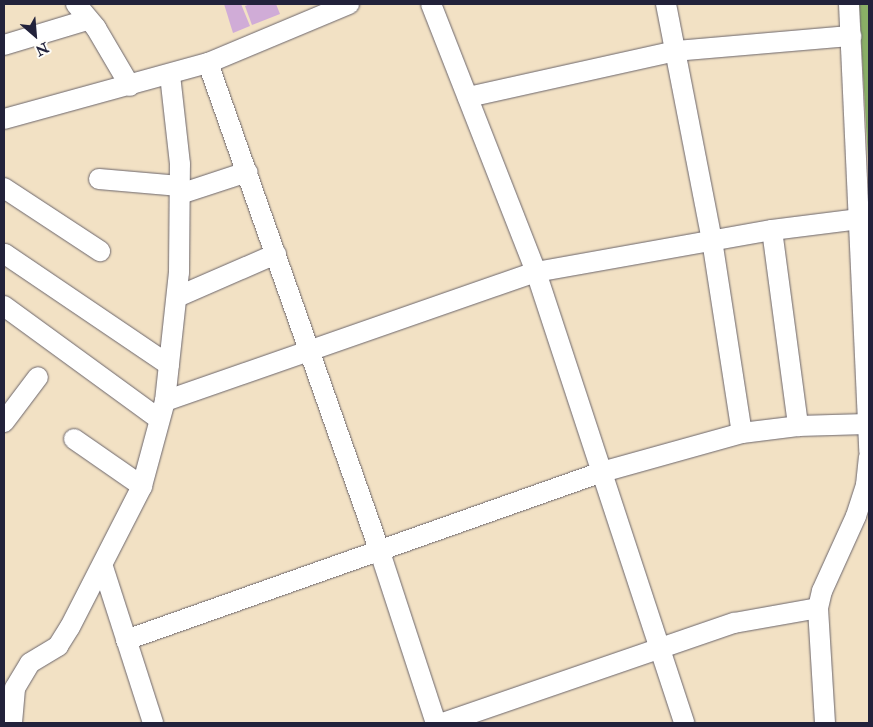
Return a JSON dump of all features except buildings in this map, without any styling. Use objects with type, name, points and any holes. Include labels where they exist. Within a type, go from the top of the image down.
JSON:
[{"type":"street","points":[[4,119],[130,86],[208,63],[349,4]]},
{"type":"street","points":[[431,4],[536,272],[684,723]]},
{"type":"street","points":[[666,4],[712,240],[742,433]]},
{"type":"street","points":[[849,4],[869,452]]},
{"type":"street","points":[[4,45],[82,12],[96,28],[130,86]]},
{"type":"street","points":[[468,97],[675,52],[851,36]]},
{"type":"street","points":[[208,63],[310,348],[436,723]]},
{"type":"street","points":[[12,723],[15,688],[30,663],[58,646],[103,566],[142,486],[162,410],[177,298],[180,190],[170,75]]},
{"type":"street","points":[[99,178],[180,190],[247,172]]},
{"type":"street","points":[[4,188],[100,251]]},
{"type":"street","points":[[162,410],[310,348],[536,272],[772,230],[859,219]]},
{"type":"street","points":[[772,230],[798,426]]},
{"type":"street","points":[[4,256],[5,254],[169,365]]},
{"type":"street","points":[[177,298],[276,254]]},
{"type":"street","points":[[4,306],[162,410]]},
{"type":"street","points":[[4,422],[38,377]]},
{"type":"street","points":[[126,640],[379,549],[602,472],[742,433],[798,426],[867,424]]},
{"type":"street","points":[[74,439],[142,486]]},
{"type":"street","points":[[825,723],[818,608],[822,591],[856,516],[866,485],[869,457]]},
{"type":"street","points":[[103,566],[153,723]]},
{"type":"street","points":[[443,723],[751,618],[818,608]]},
{"type":"green space","points":[[859,4],[869,4],[869,176]]}]
